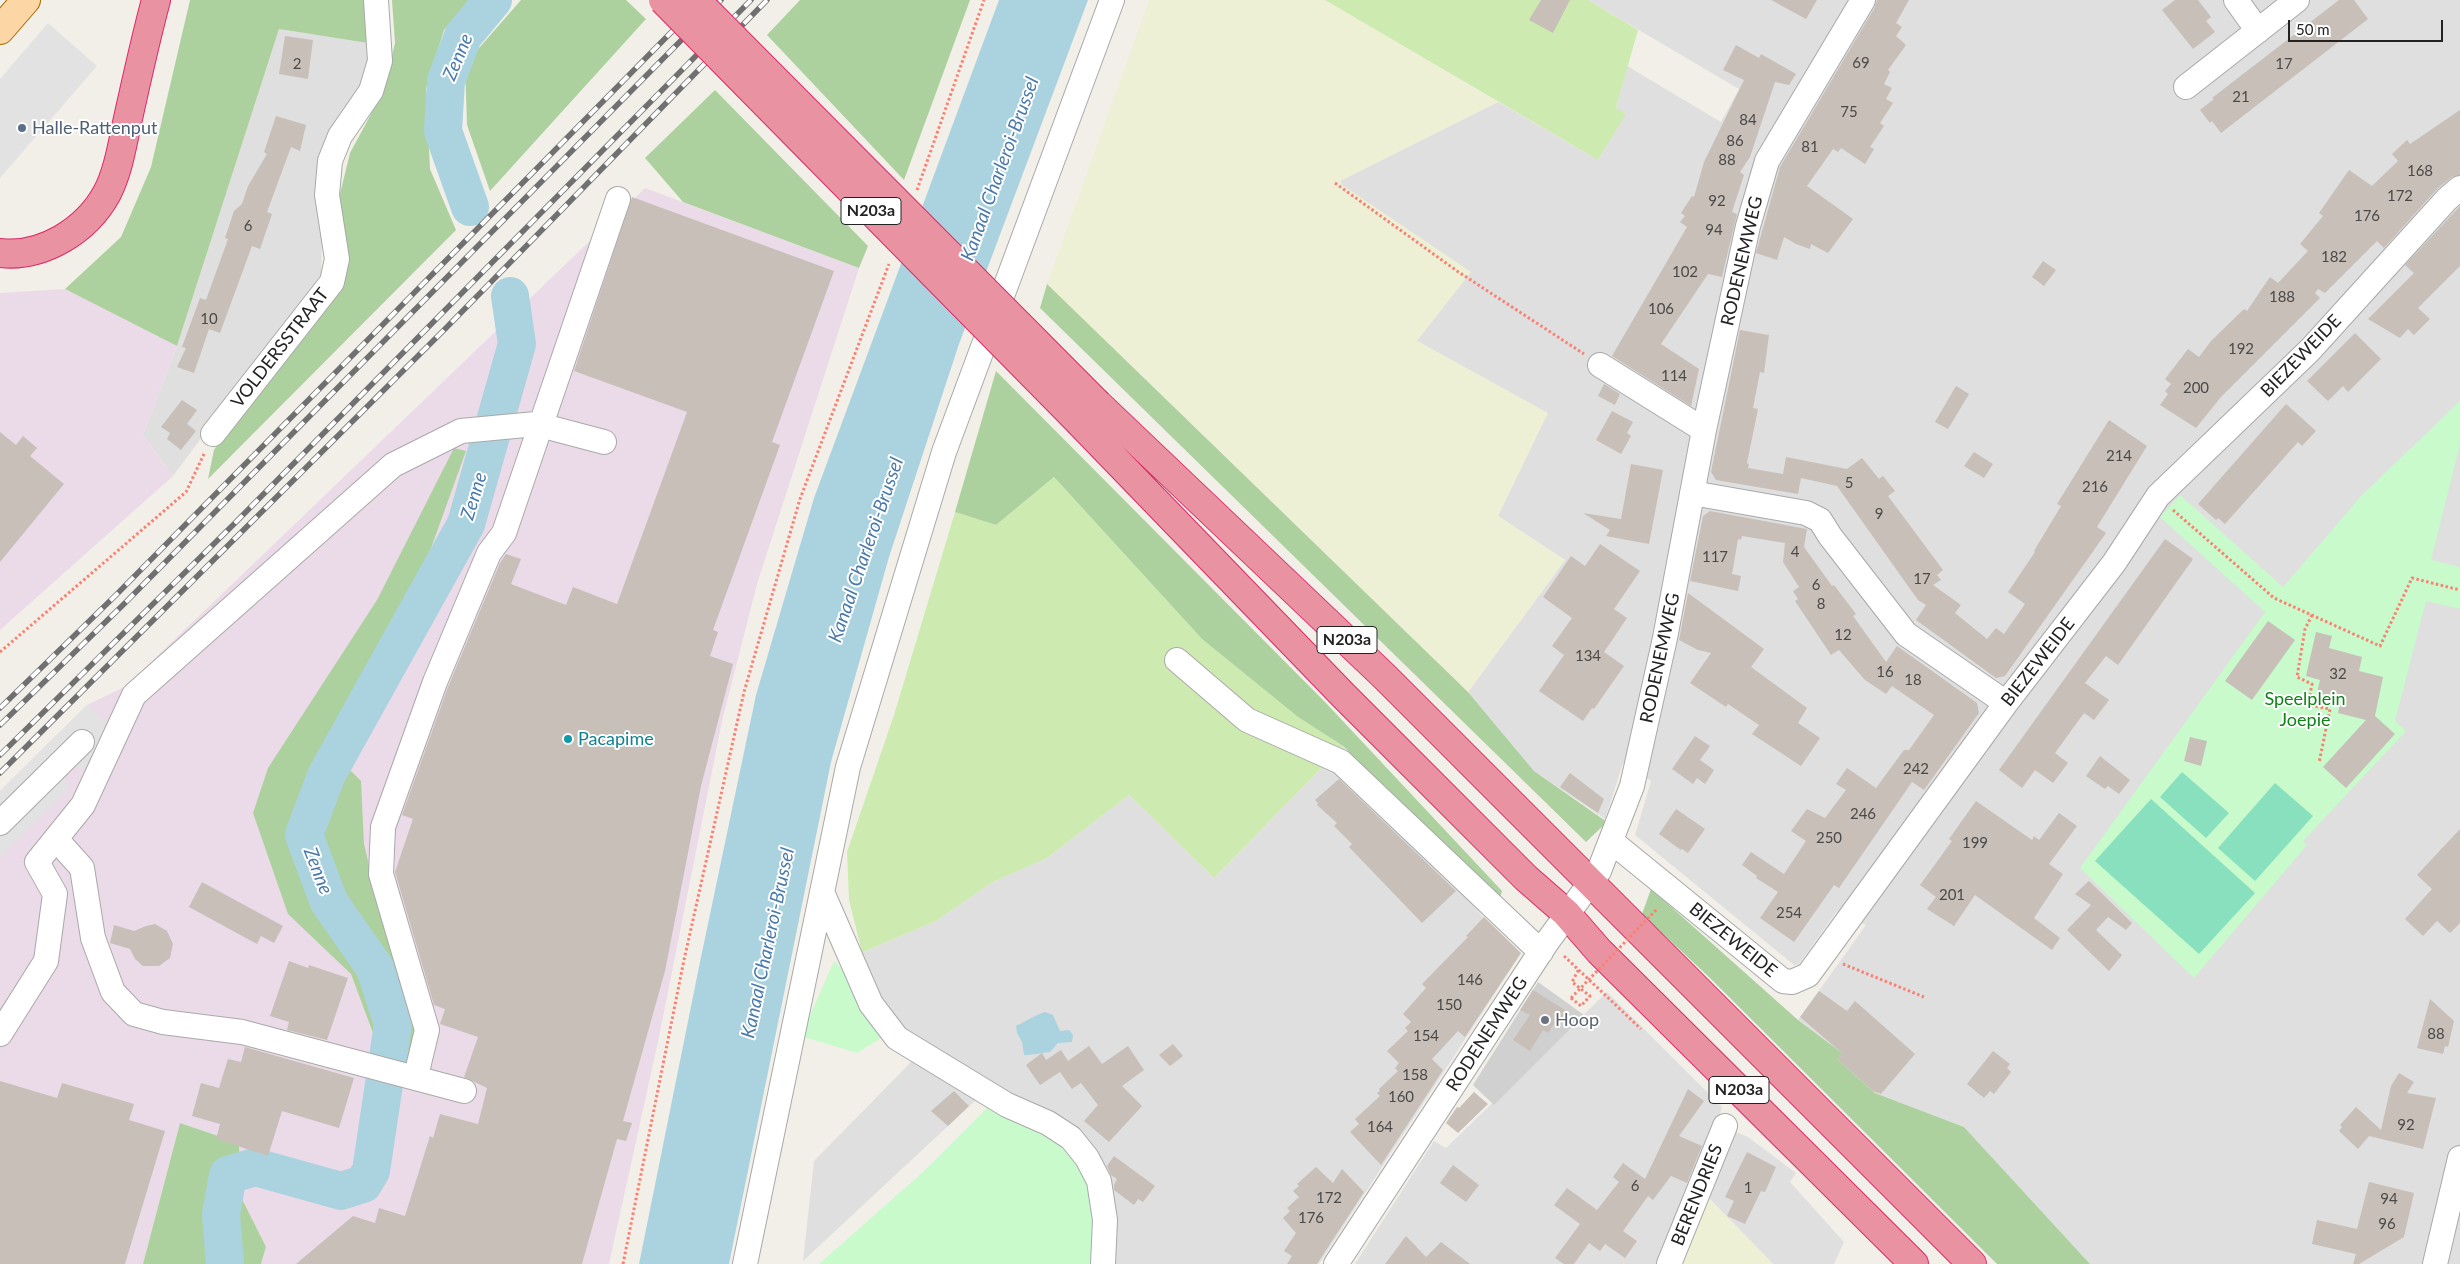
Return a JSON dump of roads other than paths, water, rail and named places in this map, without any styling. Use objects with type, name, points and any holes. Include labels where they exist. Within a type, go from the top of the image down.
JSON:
[{"type":"highway","points":[[0,253],[36,250],[74,232],[91,216],[107,192],[119,158],[156,0]]},
{"type":"highway","name":"N203a","points":[[663,0],[1089,414],[1378,670],[1972,1264]]},
{"type":"highway","name":"N203a","points":[[696,0],[1089,414],[1357,709],[1526,878],[1566,914],[1599,951],[1914,1264]]},
{"type":"main road","points":[[0,30],[26,0]]},
{"type":"street","name":"VOLDERSSTRAAT","points":[[213,434],[332,282],[336,259],[328,195],[330,161],[340,136],[371,91],[380,61],[376,0]]},
{"type":"street","points":[[745,1264],[848,767],[944,452],[1112,0]]},
{"type":"street","name":"RODENEMWEG","points":[[1336,1264],[1566,914],[1599,871],[1632,786],[1665,638],[1704,430],[1748,226],[1767,161],[1863,0]]},
{"type":"street","points":[[2236,0],[2258,31]]},
{"type":"street","points":[[2186,87],[2297,0]]},
{"type":"street","name":"BIEZEWEIDE","points":[[1611,840],[1783,980],[1792,982],[1808,975],[2006,702],[2114,563],[2158,496],[2310,350],[2447,199],[2460,188]]},
{"type":"street","points":[[416,1076],[427,1030],[381,874],[383,827],[435,682],[489,553],[504,534],[539,425],[618,199]]},
{"type":"street","points":[[1600,365],[1704,430]]},
{"type":"street","points":[[0,1034],[46,961],[55,894],[37,862],[84,805],[134,696],[393,465],[461,431],[539,425],[604,442]]},
{"type":"street","points":[[1692,492],[1806,513],[1820,520],[1830,536],[1906,634],[2006,702]]},
{"type":"street","points":[[1177,660],[1247,720],[1342,762],[1541,952]]},
{"type":"street","points":[[0,823],[82,742]]},
{"type":"street","points":[[56,839],[82,868],[93,938],[113,992],[134,1014],[164,1022],[242,1032],[416,1076],[464,1091]]},
{"type":"street","points":[[822,892],[871,1004],[897,1038],[1007,1105],[1048,1122],[1071,1138],[1082,1151],[1099,1181],[1105,1220],[1103,1264]]},
{"type":"street","name":"BERENDRIES","points":[[1669,1264],[1725,1126]]},
{"type":"street","points":[[2435,1264],[2450,1244],[2460,1158]]},
{"type":"water","name":"Kanaal Charleroi-Brussel","points":[[999,0],[1088,0],[959,344],[889,557],[831,762],[729,1264],[639,1264],[756,695],[814,498]]},
{"type":"water","points":[[1045,1012],[1053,1015],[1060,1031],[1069,1030],[1073,1035],[1072,1042],[1058,1043],[1050,1052],[1024,1055],[1022,1042],[1017,1033],[1016,1026]]},
{"type":"waterway","name":"Zenne","points":[[470,207],[443,131],[446,81],[463,36],[493,0]]},
{"type":"waterway","name":"Zenne","points":[[225,1264],[221,1214],[228,1175],[255,1167],[341,1191],[363,1184],[371,1171],[393,1024],[375,968],[329,902],[304,835],[326,776],[466,524],[517,344],[510,296]]},
{"type":"railway","points":[[0,708],[116,595],[703,0]]},
{"type":"railway","points":[[0,725],[125,603],[721,0]]},
{"type":"railway","points":[[0,755],[234,524],[751,0]]},
{"type":"railway","points":[[0,773],[446,328],[767,0]]},
{"type":"place","name":"Halle-Rattenput","points":[[22,128]]},
{"type":"place","name":"Pacapime","points":[[568,739]]},
{"type":"place","name":"Hoop","points":[[1545,1020]]},
{"type":"park label","name":"Speelplein Joepie","points":[[2305,710]]}]
